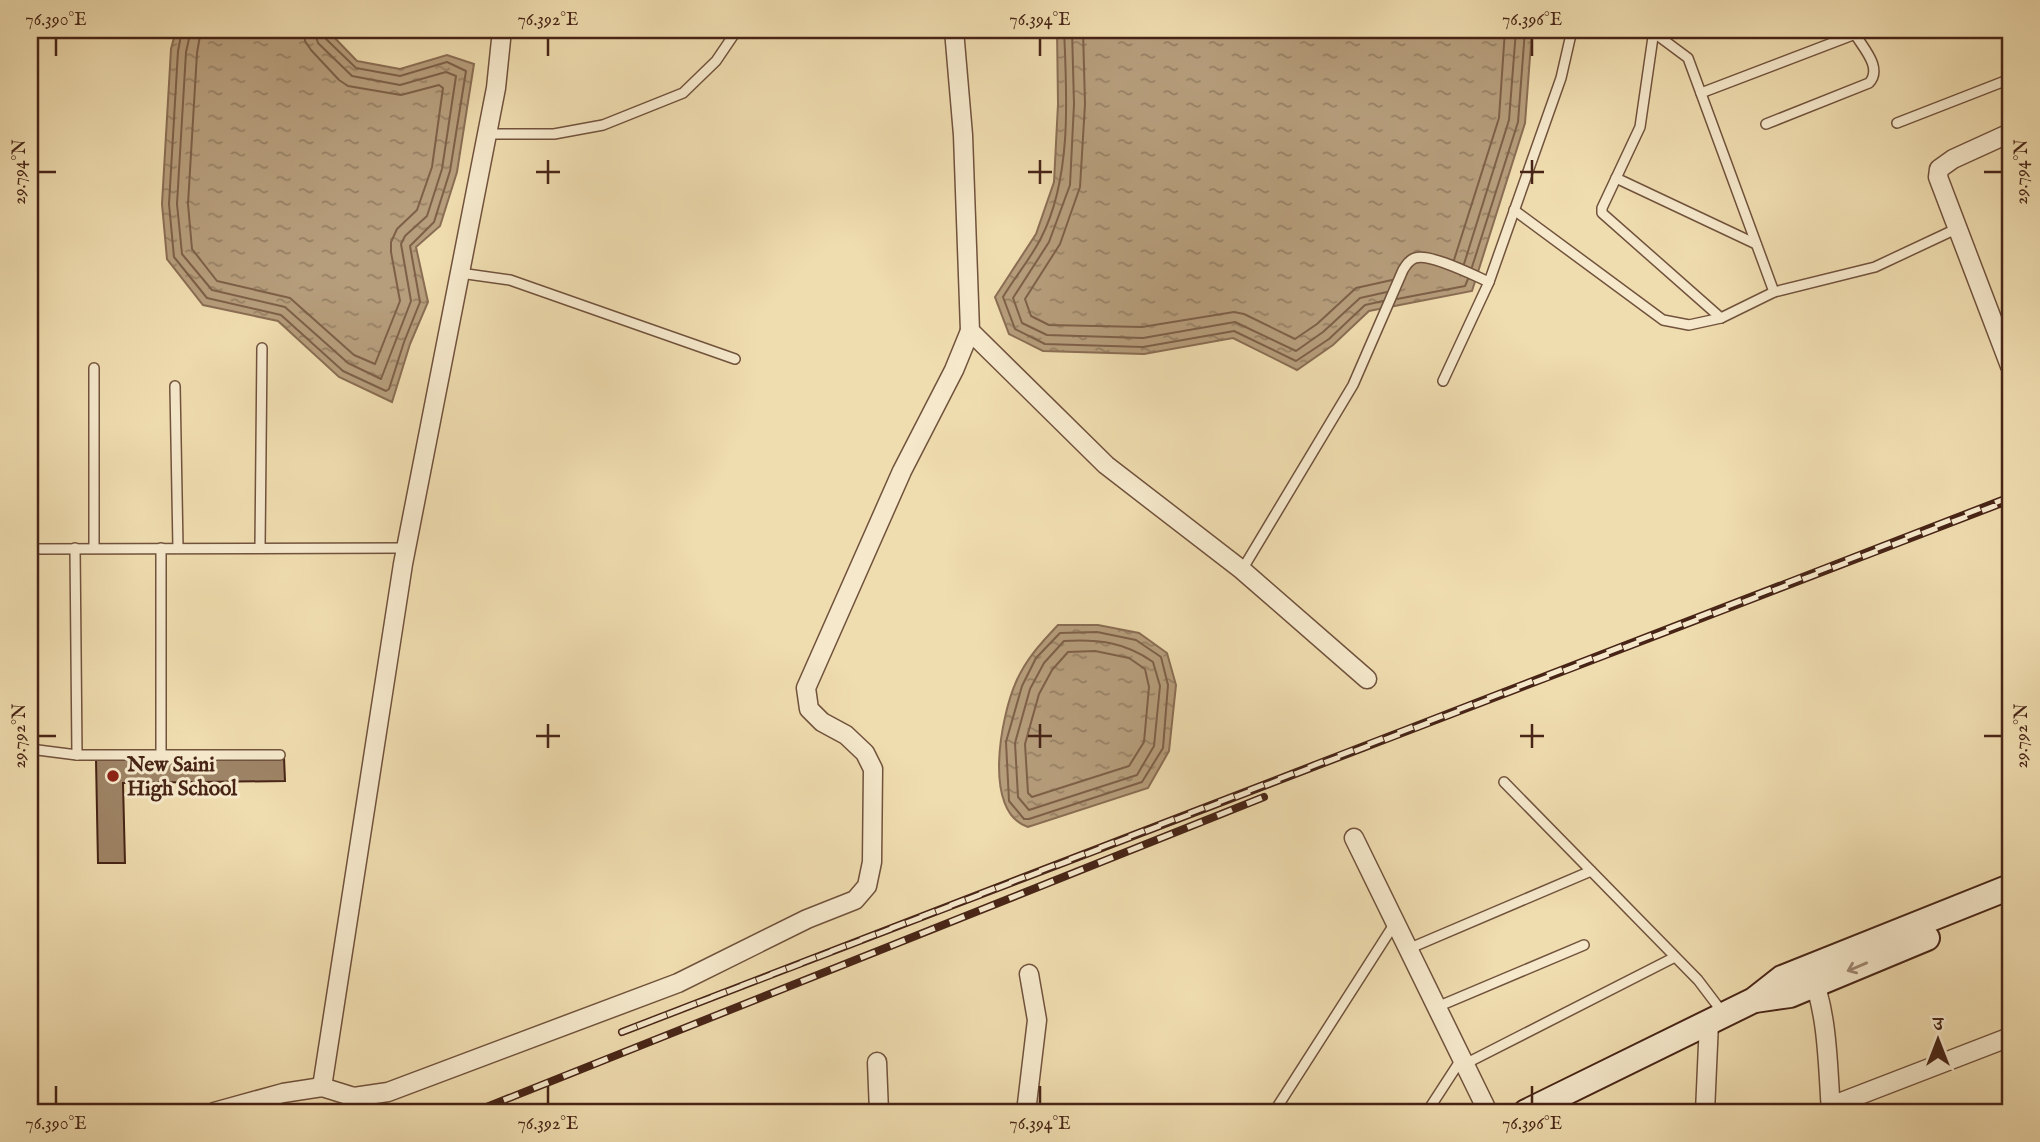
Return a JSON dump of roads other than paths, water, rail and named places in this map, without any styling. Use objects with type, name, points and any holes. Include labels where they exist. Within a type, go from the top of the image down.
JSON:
[{"type":"street","points":[[321,1087],[406,548],[496,88],[502,30]]},
{"type":"street","points":[[214,1112],[283,1093],[321,1087],[354,1097],[388,1091],[678,983],[807,919],[855,900],[867,886],[872,862],[873,769],[865,753],[846,734],[822,722],[809,709],[806,688],[902,471],[954,370],[970,331],[963,135],[954,30]]},
{"type":"street","points":[[2010,134],[1953,159],[1939,169],[1938,177],[2010,366]]},
{"type":"street","points":[[970,331],[1106,465],[1242,570],[1367,679]]},
{"type":"street","points":[[1354,838],[1488,1112]]},
{"type":"street","points":[[1812,976],[2010,887]]},
{"type":"street","points":[[1527,1112],[1754,1000],[1782,978],[1812,976],[2010,904]]},
{"type":"street","points":[[1026,1112],[1037,1020],[1030,974]]},
{"type":"street","points":[[1812,976],[1827,1050],[1831,1109],[2010,1037]]},
{"type":"street","points":[[1705,1112],[1716,1018]]},
{"type":"street","points":[[877,1062],[879,1112]]},
{"type":"lane","points":[[487,134],[555,134],[603,125],[683,93],[716,61],[737,30]]},
{"type":"lane","points":[[1443,382],[1489,282],[1560,78],[1572,30]]},
{"type":"lane","points":[[1701,93],[1866,30]]},
{"type":"lane","points":[[1654,31],[1640,127],[1602,213],[1721,318]]},
{"type":"lane","points":[[1654,31],[1688,58],[1774,292]]},
{"type":"lane","points":[[1766,124],[1869,83],[1873,79],[1873,65],[1855,34]]},
{"type":"lane","points":[[1896,122],[2010,79]]},
{"type":"lane","points":[[1616,178],[1756,244]]},
{"type":"lane","points":[[1514,210],[1663,320],[1689,325],[1721,318],[1774,292],[1875,267],[1956,229]]},
{"type":"lane","points":[[1242,570],[1353,385],[1409,261],[1417,257],[1431,259],[1489,282]]},
{"type":"lane","points":[[460,273],[510,280],[734,359]]},
{"type":"lane","points":[[260,548],[262,348]]},
{"type":"lane","points":[[94,369],[94,548]]},
{"type":"lane","points":[[175,386],[178,548]]},
{"type":"lane","points":[[75,548],[77,755]]},
{"type":"lane","points":[[161,548],[161,755]]},
{"type":"lane","points":[[30,549],[406,548]]},
{"type":"lane","points":[[30,749],[77,755],[281,755]]},
{"type":"lane","points":[[1504,782],[1698,980],[1716,1018]]},
{"type":"lane","points":[[1408,949],[1591,871]]},
{"type":"lane","points":[[1274,1112],[1395,923]]},
{"type":"lane","points":[[1437,1007],[1584,945]]},
{"type":"lane","points":[[1427,1112],[1463,1061],[1675,957]]},
{"type":"water","points":[[176,30],[330,30],[357,61],[400,69],[447,55],[474,64],[457,172],[440,226],[416,247],[428,302],[410,344],[392,402],[339,377],[278,321],[203,305],[167,259],[162,204],[171,49]]},
{"type":"water","points":[[1057,30],[1532,30],[1525,123],[1472,291],[1369,311],[1333,345],[1297,370],[1233,338],[1144,354],[1043,351],[1009,334],[995,297],[1036,234],[1054,182],[1058,104]]},
{"type":"water","points":[[1058,625],[1098,625],[1139,633],[1167,653],[1176,685],[1169,751],[1148,788],[1028,827],[1014,818],[1005,803],[1000,783],[1001,739],[1010,697],[1024,666]]},
{"type":"railway","points":[[2010,497],[622,1032],[2010,500]]},
{"type":"railway","points":[[474,1112],[1264,797]]},
{"type":"place","name":"New Saini High School","points":[[113,776]]}]
